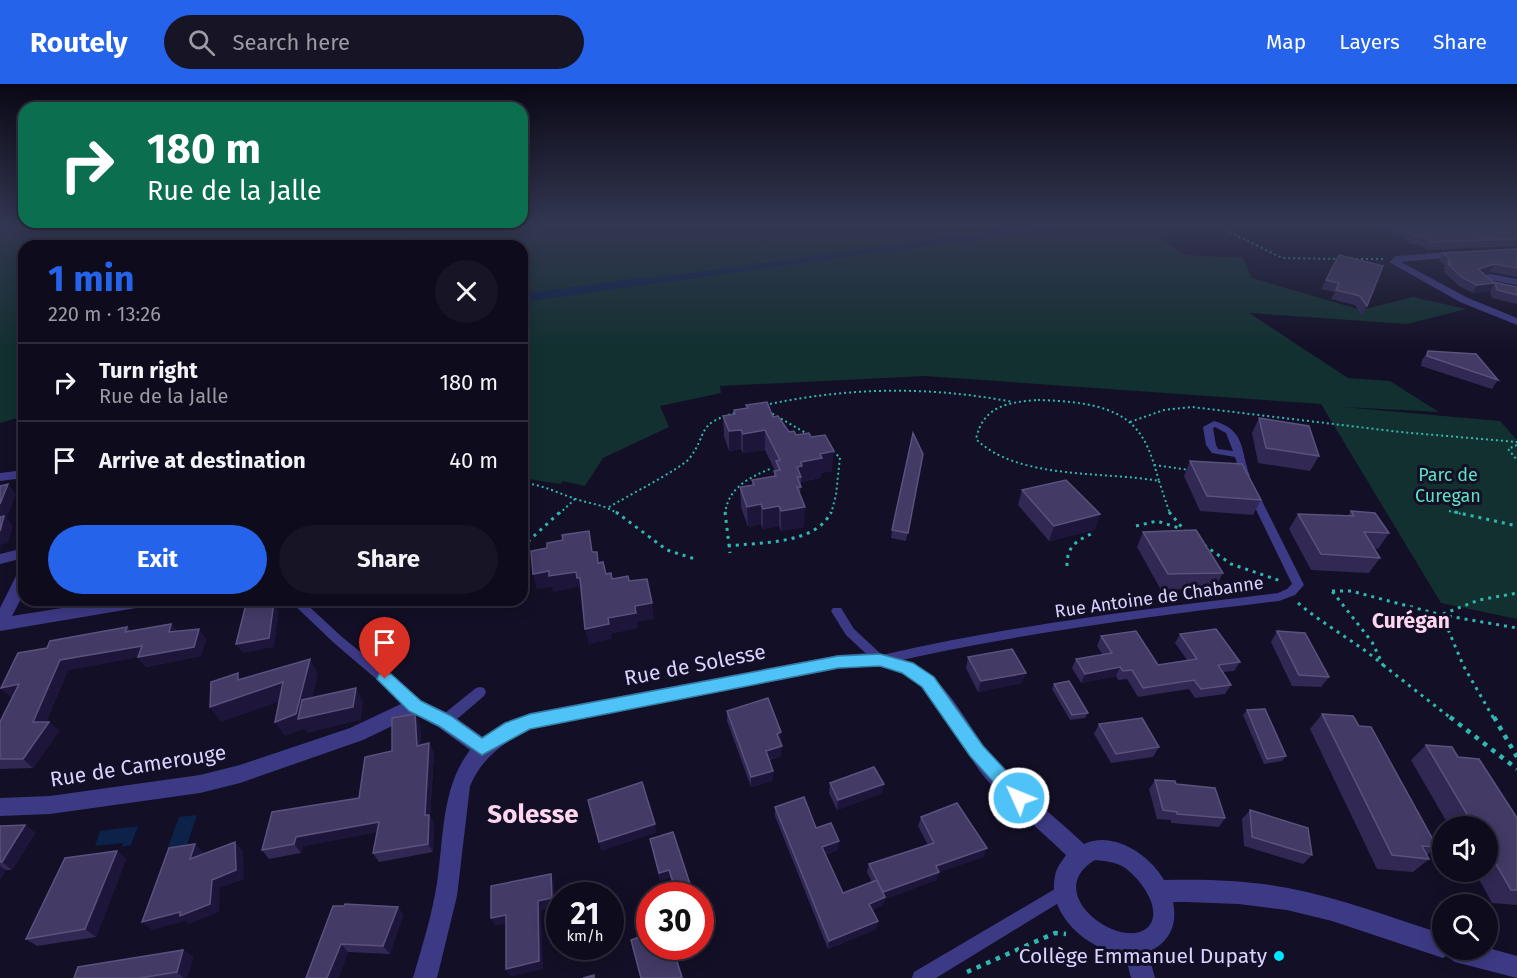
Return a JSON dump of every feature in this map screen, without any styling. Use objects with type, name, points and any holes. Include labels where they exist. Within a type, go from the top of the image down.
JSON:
[{"type":"street","points":[[1403,267],[1464,300],[1517,322]]},
{"type":"street","points":[[1517,282],[1490,277],[1480,278],[1492,286],[1517,291]]},
{"type":"street","points":[[0,477],[18,475]]},
{"type":"street","points":[[0,559],[18,554]]},
{"type":"street","points":[[0,625],[18,588]]},
{"type":"street","points":[[0,625],[112,606]]},
{"type":"street","name":"Rue de Solesse","points":[[425,978],[440,926],[448,883],[457,798],[463,775],[482,747],[511,728],[530,722],[838,662],[880,660],[907,668],[928,682],[993,771],[1080,854]]},
{"type":"street","points":[[385,679],[415,706],[445,721],[482,747]]},
{"type":"street","name":"Rue de Camerouge","points":[[0,807],[51,805],[200,784],[240,774],[356,734],[415,706]]},
{"type":"street","points":[[1093,850],[1108,850],[1124,855],[1150,876],[1159,891],[1164,906],[1163,920],[1157,932],[1147,941],[1134,945],[1119,944],[1103,939],[1078,918],[1065,891],[1065,876],[1071,863],[1080,854],[1093,850]]},
{"type":"street","points":[[1159,891],[1198,890],[1268,896],[1309,905],[1432,943]]},
{"type":"street","points":[[1134,945],[1143,978]]},
{"type":"street","points":[[1489,960],[1517,968]]},
{"type":"lane","name":"Rue Antoine de Chabanne","points":[[880,660],[930,648],[1142,614],[1286,594],[1298,585],[1243,473],[1238,455]]},
{"type":"lane","points":[[301,606],[385,679]]},
{"type":"lane","points":[[837,611],[850,632],[880,660]]},
{"type":"lane","points":[[445,721],[480,692]]},
{"type":"lane","points":[[920,978],[1065,891]]},
{"type":"path","points":[[755,408],[812,393],[858,389],[978,394],[1015,403]]},
{"type":"path","points":[[1159,481],[1125,475],[1041,467],[982,449],[976,439],[979,425],[989,412],[1015,403],[1064,400],[1101,408],[1130,422],[1142,436],[1154,465],[1159,481],[1160,493],[1171,517],[1193,537]]},
{"type":"path","points":[[1130,422],[1164,410],[1192,407],[1400,432],[1517,443]]},
{"type":"path","points":[[764,410],[773,412],[815,439]]},
{"type":"path","points":[[609,507],[687,460],[705,426],[720,417],[743,411]]},
{"type":"path","points":[[1517,443],[1508,449],[1517,460]]},
{"type":"path","points":[[728,546],[790,536],[820,528],[827,519],[839,485],[840,457],[824,445]]},
{"type":"path","points":[[1154,465],[1195,471]]},
{"type":"path","points":[[730,553],[723,510],[728,495],[743,483],[770,469]]},
{"type":"path","points":[[528,483],[538,484],[575,499],[609,507],[667,550],[695,559]]},
{"type":"path","points":[[528,542],[575,499]]},
{"type":"path","points":[[1449,511],[1517,526]]},
{"type":"path","points":[[1136,526],[1157,521],[1184,530]]},
{"type":"path","points":[[1067,566],[1066,552],[1075,542],[1094,533]]},
{"type":"path","points":[[1202,543],[1232,564],[1298,585]]},
{"type":"path","points":[[1383,665],[1372,642],[1332,591],[1351,591],[1442,615],[1517,628]]},
{"type":"path","points":[[1442,615],[1457,607],[1517,592]]},
{"type":"path","points":[[1286,594],[1321,622],[1365,649],[1517,769]]},
{"type":"path","points":[[1442,615],[1463,665],[1517,757]]},
{"type":"path","points":[[964,973],[1055,933],[1103,939]]},
{"type":"green space","points":[[0,267],[18,267],[18,418],[0,423]]},
{"type":"green space","name":"Parc de Curegan","points":[[528,267],[1247,267],[1252,278],[1361,310],[1413,297],[1466,309],[1407,324],[1249,313],[1348,378],[1390,381],[1439,412],[1343,407],[1500,421],[1517,440],[1517,619],[1441,603],[1321,404],[925,376],[720,386],[721,393],[660,406],[669,427],[603,458],[585,486],[563,481],[560,484],[528,479]]},
{"type":"water","points":[[736,267],[777,267],[528,301],[528,295]]},
{"type":"water","points":[[197,815],[186,847],[167,850],[179,817]]},
{"type":"water","points":[[138,826],[131,845],[122,847],[123,843],[95,846],[100,831]]},
{"type":"building","points":[[1333,267],[1383,267],[1367,306],[1360,296],[1336,290],[1339,283],[1326,280]]},
{"type":"building","points":[[1451,267],[1486,267],[1478,269],[1493,282],[1517,287],[1517,295],[1497,290],[1495,283],[1477,285],[1463,278]]},
{"type":"building","points":[[1428,351],[1476,354],[1498,380],[1427,356]]},
{"type":"building","points":[[767,402],[773,417],[778,416],[789,432],[794,431],[796,435],[809,433],[811,437],[825,435],[834,451],[820,454],[822,458],[801,462],[802,466],[797,467],[801,477],[797,477],[801,487],[797,487],[805,507],[781,511],[779,506],[763,509],[761,504],[747,507],[740,487],[754,485],[752,480],[776,476],[774,471],[780,470],[776,461],[780,460],[765,430],[743,434],[741,430],[729,431],[723,416],[735,414],[734,410],[748,408],[746,405]]},
{"type":"building","points":[[1259,418],[1309,426],[1319,456],[1266,448]]},
{"type":"building","points":[[913,433],[923,454],[908,533],[892,530]]},
{"type":"building","points":[[1190,461],[1242,464],[1261,500],[1207,496]]},
{"type":"building","points":[[1066,480],[1100,514],[1054,526],[1022,490]]},
{"type":"building","points":[[8,484],[0,504],[0,486]]},
{"type":"building","points":[[1351,511],[1375,513],[1389,533],[1364,532],[1380,558],[1321,554],[1298,514],[1354,516]]},
{"type":"building","points":[[4,516],[0,531],[0,517]]},
{"type":"building","points":[[1196,530],[1223,573],[1168,574],[1143,532]]},
{"type":"building","points":[[589,531],[592,552],[597,552],[598,563],[603,562],[606,574],[611,573],[612,579],[628,576],[629,581],[647,579],[652,603],[635,606],[636,613],[608,618],[609,624],[585,629],[580,578],[577,578],[576,572],[549,576],[549,571],[533,574],[531,551],[547,548],[547,543],[563,540],[562,535]]},
{"type":"building","points":[[246,606],[273,606],[269,638],[236,644]]},
{"type":"building","points":[[171,624],[169,632],[199,629],[194,647],[138,657],[142,646],[60,660],[33,722],[49,722],[23,759],[0,759],[0,722],[19,684],[1,688],[18,653],[47,648],[50,641],[127,627],[125,632]]},
{"type":"building","points":[[1216,629],[1240,662],[1218,665],[1231,685],[1201,689],[1194,680],[1143,688],[1132,670],[1123,671],[1120,667],[1085,674],[1076,659],[1112,653],[1101,636],[1136,631],[1158,665],[1197,659],[1180,634]]},
{"type":"building","points":[[1277,631],[1305,633],[1329,677],[1299,675]]},
{"type":"building","points":[[1012,649],[1026,673],[981,681],[968,657]]},
{"type":"building","points":[[310,659],[296,714],[275,722],[283,682],[210,707],[211,682],[238,673],[238,680]]},
{"type":"building","points":[[1069,681],[1088,713],[1072,715],[1054,684]]},
{"type":"building","points":[[356,688],[353,707],[298,719],[302,700]]},
{"type":"building","points":[[768,698],[781,732],[777,734],[782,746],[766,751],[773,771],[751,777],[727,711]]},
{"type":"building","points":[[1265,709],[1286,756],[1267,759],[1247,710]]},
{"type":"building","points":[[415,714],[417,746],[429,743],[425,815],[429,815],[428,844],[373,853],[379,822],[296,837],[294,844],[262,850],[272,812],[359,798],[365,757],[392,751],[392,718]]},
{"type":"building","points":[[1322,714],[1353,716],[1359,726],[1371,727],[1432,838],[1432,847],[1422,846],[1429,859],[1392,855]]},
{"type":"building","points":[[1142,718],[1159,747],[1116,754],[1099,724]]},
{"type":"building","points":[[1426,745],[1452,747],[1458,757],[1479,759],[1517,818],[1517,890],[1511,890],[1498,867],[1498,816],[1468,816]]},
{"type":"building","points":[[874,767],[884,784],[838,800],[830,783]]},
{"type":"building","points":[[1155,780],[1215,788],[1225,818],[1177,814],[1177,812],[1163,810]]},
{"type":"building","points":[[642,782],[655,824],[599,842],[588,800]]},
{"type":"building","points":[[804,797],[816,828],[831,823],[839,841],[822,847],[843,893],[877,880],[885,897],[869,904],[878,921],[829,941],[775,807]]},
{"type":"building","points":[[957,803],[987,848],[936,866],[939,872],[883,892],[869,864],[934,843],[921,817]]},
{"type":"building","points":[[1250,810],[1308,828],[1312,855],[1252,837]]},
{"type":"building","points":[[25,825],[2,862],[0,862],[0,826]]},
{"type":"building","points":[[673,832],[689,882],[673,882],[669,870],[659,873],[650,839]]},
{"type":"building","points":[[235,842],[236,870],[212,880],[210,904],[180,916],[180,912],[142,922],[169,848],[195,844],[190,859]]},
{"type":"building","points":[[117,851],[85,929],[26,939],[65,858]]},
{"type":"building","points":[[551,874],[551,882],[546,882],[546,899],[538,901],[539,961],[506,969],[506,915],[491,918],[491,886]]},
{"type":"building","points":[[345,904],[398,907],[383,946],[341,944],[327,978],[306,978],[333,906],[344,906]]},
{"type":"building","points":[[636,938],[636,959],[631,940]]},
{"type":"building","points":[[183,950],[177,972],[140,978],[74,978],[78,967]]},
{"type":"building","points":[[636,960],[677,960],[682,977],[679,978],[641,978]]},
{"type":"waterway","points":[[528,295],[646,279]]},
{"type":"place","name":"Collège Emmanuel Dupaty","points":[[1279,956]]},
{"type":"district","name":"Curégan","points":[[1411,621]]},
{"type":"district","name":"Solesse","points":[[533,814]]},
{"type":"route","points":[[385,679],[415,706],[445,721],[482,747],[511,728],[530,722],[838,662],[880,660],[918,673],[928,682],[976,751],[1019,798]]}]
